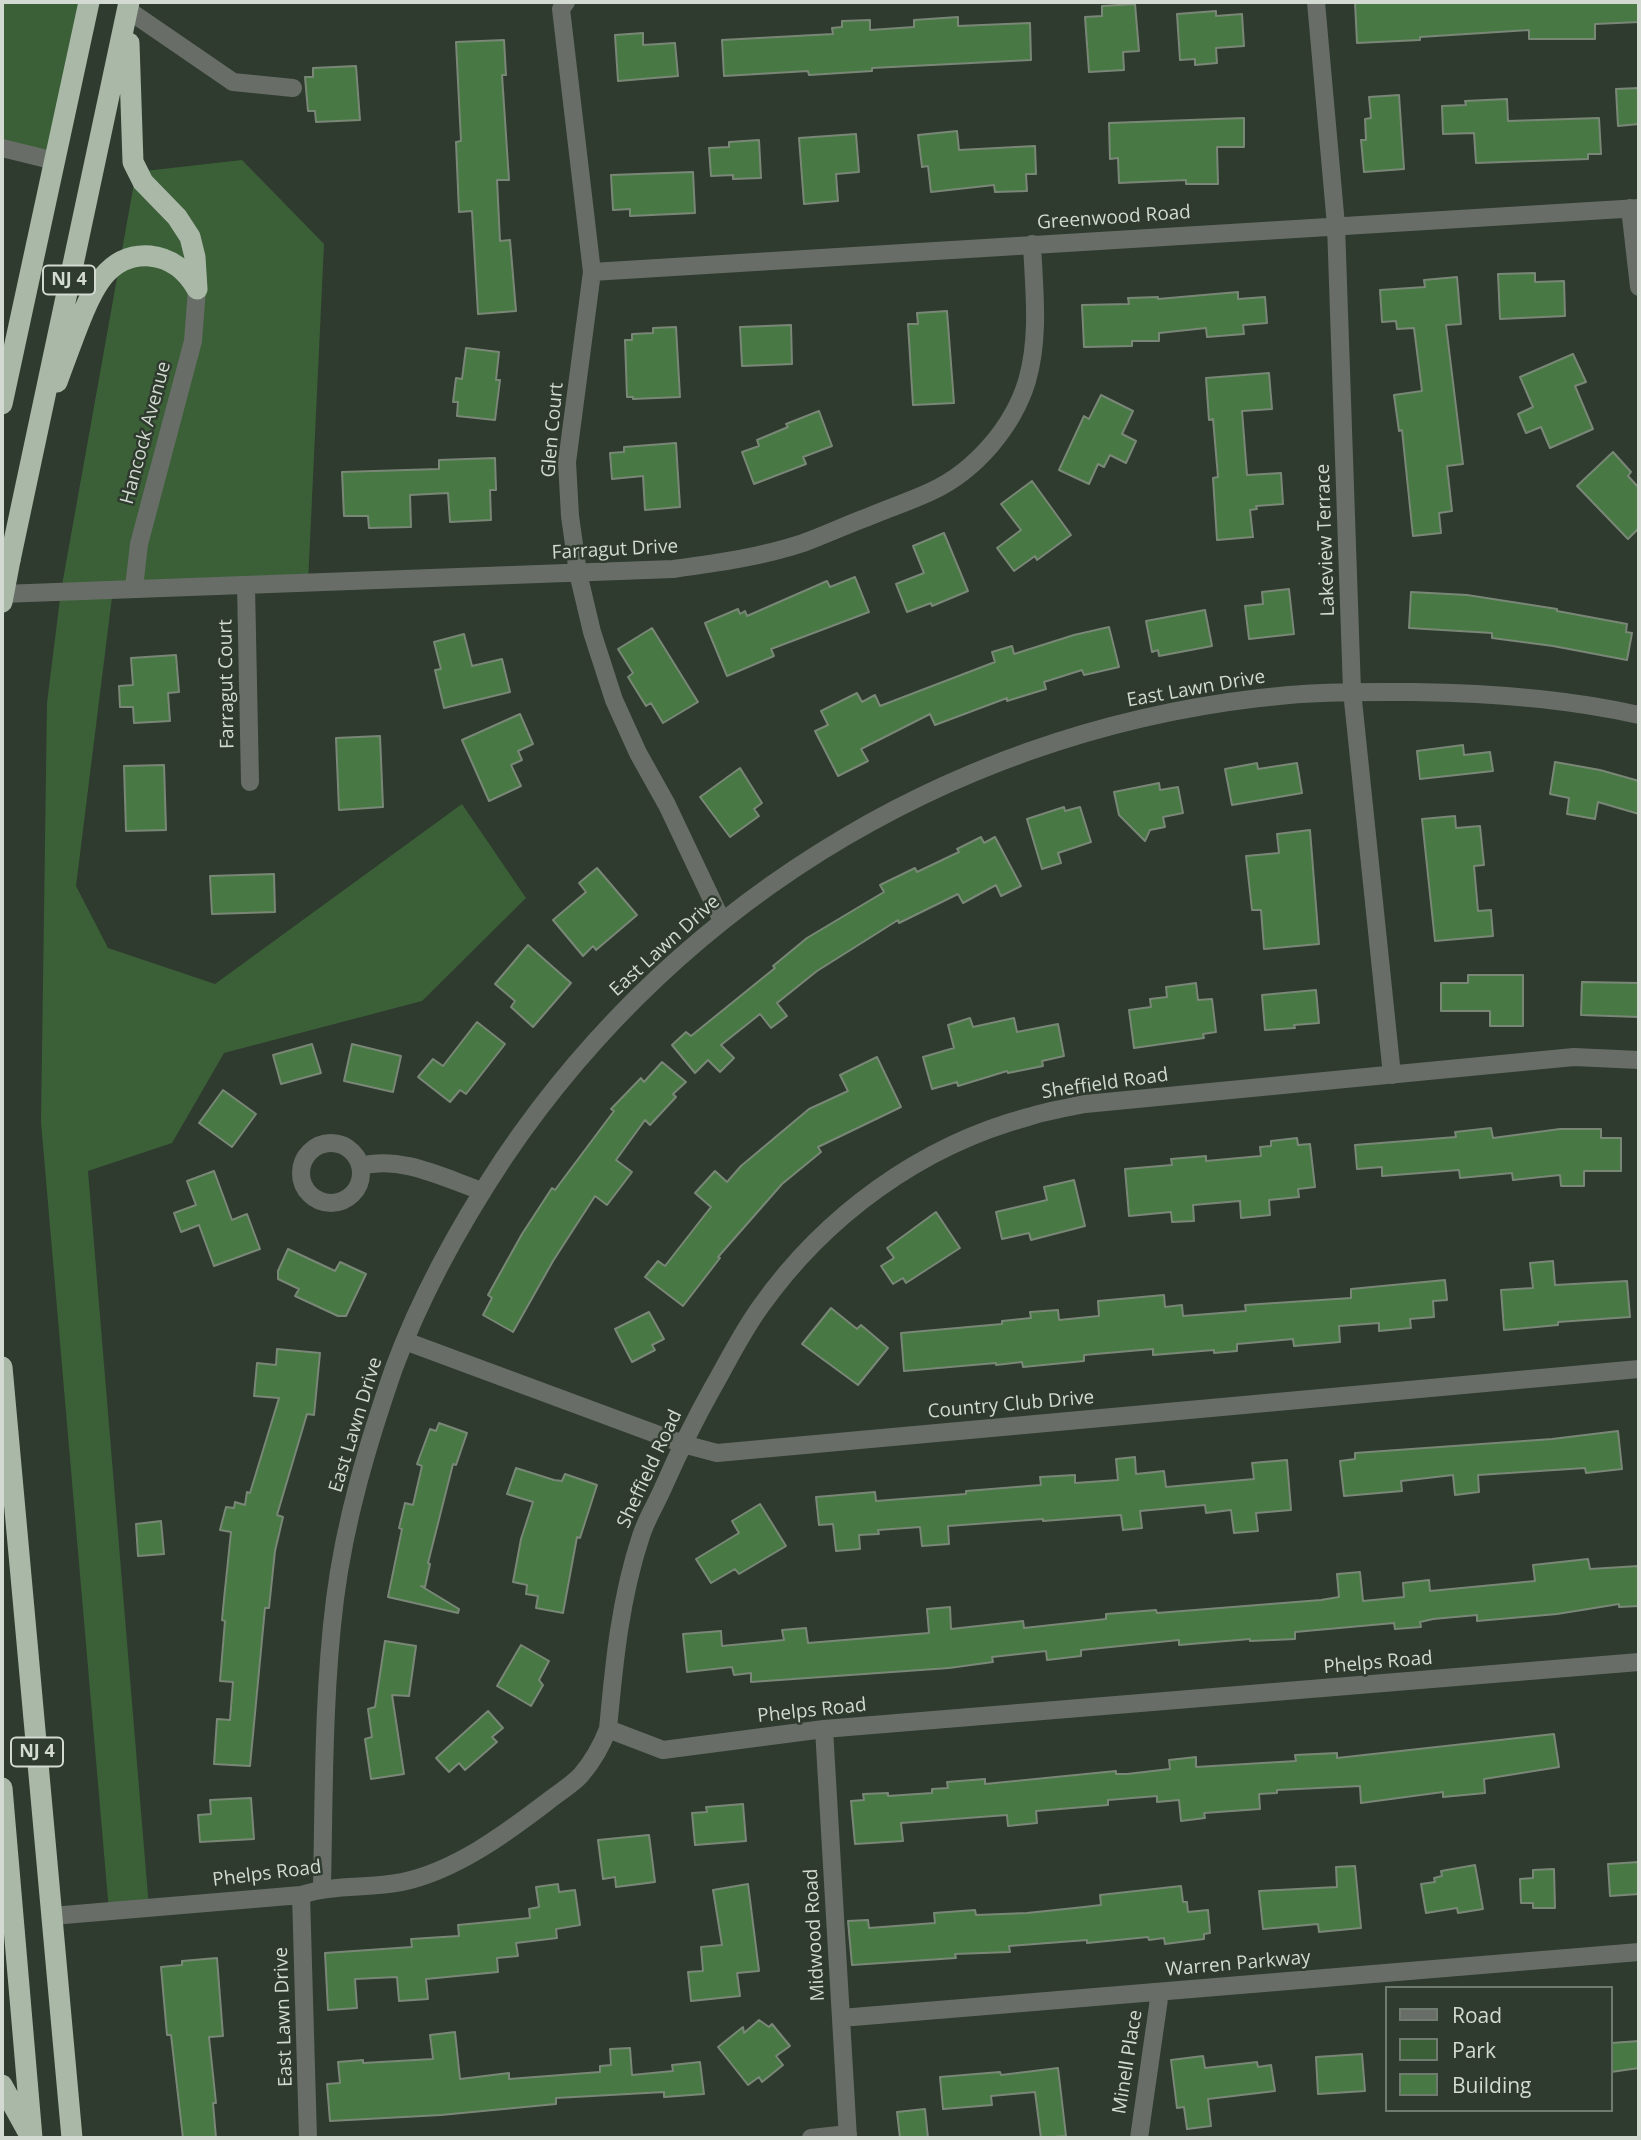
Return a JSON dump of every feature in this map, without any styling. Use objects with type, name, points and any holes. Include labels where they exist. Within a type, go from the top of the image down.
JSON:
[{"type":"highway","name":"NJ 4","points":[[2,404],[89,2]]},
{"type":"highway","name":"NJ 4","points":[[2,602],[32,449],[128,6]]},
{"type":"highway","points":[[128,6],[133,162],[143,182],[177,217],[190,237],[195,257],[197,289]]},
{"type":"highway","points":[[32,449],[92,292],[104,274],[131,258],[153,257],[184,271],[197,289]]},
{"type":"highway","name":"NJ 4","points":[[2,1367],[72,2138]]},
{"type":"highway","name":"NJ 4","points":[[2,1788],[5,1854],[32,2138]]},
{"type":"highway","points":[[2,2085],[32,2138]]},
{"type":"street","name":"Glen Court","points":[[566,2],[561,9],[592,272],[567,462],[570,516],[578,573],[592,632],[614,699],[722,921]]},
{"type":"street","name":"Lakeview Terrace","points":[[1316,2],[1336,225],[1352,691],[1392,1075]]},
{"type":"street","points":[[128,6],[233,82],[293,88]]},
{"type":"street","points":[[2,148],[55,161]]},
{"type":"street","points":[[1635,208],[1639,287]]},
{"type":"street","name":"Greenwood Road","points":[[592,272],[1635,208]]},
{"type":"street","name":"Farragut Drive","points":[[2,594],[673,569],[739,559],[803,543],[934,490],[964,471],[990,446],[1011,416],[1026,383],[1034,351],[1036,319],[1031,244]]},
{"type":"street","name":"Hancock Avenue","points":[[134,588],[139,544],[193,341],[197,289]]},
{"type":"street","name":"Farragut Court","points":[[246,585],[250,782]]},
{"type":"street","name":"East Lawn Drive","points":[[322,1888],[327,1687],[335,1596],[366,1452],[405,1341],[432,1280],[482,1191],[527,1124],[573,1066],[622,1011],[689,948],[776,880],[838,840],[902,805],[969,774],[1055,742],[1126,722],[1198,707],[1289,695],[1352,691],[1483,693],[1568,701],[1639,715]]},
{"type":"street","name":"Sheffield Road","points":[[608,1729],[617,1636],[629,1579],[641,1534],[682,1444],[760,1307],[791,1267],[826,1231],[871,1193],[920,1161],[972,1136],[1027,1116],[1085,1104],[1574,1057],[1639,1060]]},
{"type":"street","points":[[360,1166],[371,1163],[399,1163],[482,1191]]},
{"type":"street","name":"Country Club Drive","points":[[405,1341],[682,1444],[717,1453],[1639,1369]]},
{"type":"street","name":"Phelps Road","points":[[52,1916],[301,1895],[322,1888],[402,1882],[482,1849],[579,1777],[600,1750],[608,1729],[663,1750],[824,1729],[1639,1662]]},
{"type":"street","name":"Midwood Road","points":[[824,1729],[848,2136]]},
{"type":"street","name":"East Lawn Drive","points":[[301,1895],[308,2138]]},
{"type":"street","name":"Warren Parkway","points":[[841,2018],[1639,1952]]},
{"type":"street","name":"Minell Place","points":[[1139,2138],[1160,1992]]},
{"type":"street","points":[[811,2138],[848,2136]]},
{"type":"green space","points":[[2,2],[89,2],[55,161],[2,148]]},
{"type":"green space","points":[[242,160],[324,244],[308,583],[113,589],[76,886],[108,948],[215,984],[462,804],[526,898],[422,1001],[224,1053],[172,1143],[88,1171],[149,1908],[109,1911],[41,1122],[47,703],[61,591],[136,172]]},
{"type":"building","points":[[1355,2],[1639,2],[1639,22],[1595,24],[1595,39],[1529,39],[1529,30],[1357,43]]},
{"type":"building","points":[[1135,4],[1139,51],[1123,52],[1124,70],[1089,72],[1085,17],[1102,16],[1102,6]]},
{"type":"building","points":[[1216,11],[1216,16],[1242,14],[1244,46],[1216,48],[1217,63],[1195,65],[1195,59],[1180,60],[1177,14]]},
{"type":"building","points":[[958,17],[958,26],[1030,23],[1031,60],[872,68],[872,71],[809,75],[808,71],[724,76],[722,40],[833,34],[832,28],[842,27],[842,21],[870,20],[870,30],[914,27],[914,20]]},
{"type":"building","points":[[643,33],[643,45],[675,43],[678,76],[618,81],[615,35]]},
{"type":"building","points":[[504,40],[506,75],[502,75],[509,180],[497,180],[500,241],[510,240],[516,311],[478,314],[472,211],[459,212],[456,142],[461,141],[456,42]]},
{"type":"building","points":[[356,66],[360,120],[316,122],[315,111],[308,111],[305,77],[313,77],[313,68]]},
{"type":"building","points":[[1639,88],[1639,124],[1618,126],[1616,89]]},
{"type":"building","points":[[1399,95],[1404,169],[1364,172],[1361,140],[1366,140],[1365,119],[1371,118],[1369,97]]},
{"type":"building","points":[[1507,99],[1508,121],[1599,118],[1601,154],[1588,154],[1588,159],[1476,163],[1474,133],[1443,134],[1442,106],[1466,105],[1465,101]]},
{"type":"building","points":[[1244,118],[1244,147],[1217,147],[1218,184],[1186,184],[1186,180],[1119,183],[1118,158],[1110,159],[1109,123]]},
{"type":"building","points":[[957,131],[959,150],[1035,146],[1036,174],[1026,174],[1027,191],[995,192],[994,185],[931,192],[928,166],[922,167],[918,135]]},
{"type":"building","points":[[856,134],[859,172],[836,174],[838,201],[804,204],[799,138]]},
{"type":"building","points":[[759,140],[761,178],[733,179],[733,175],[711,176],[709,148],[729,147],[729,142]]},
{"type":"building","points":[[693,172],[695,213],[630,216],[630,209],[613,210],[611,175]]},
{"type":"building","points":[[1535,273],[1535,282],[1564,281],[1565,316],[1500,319],[1498,274]]},
{"type":"building","points":[[1457,277],[1461,324],[1446,325],[1463,464],[1447,466],[1452,511],[1439,513],[1441,533],[1413,536],[1402,430],[1399,431],[1394,395],[1422,391],[1414,328],[1397,329],[1396,321],[1382,322],[1380,290],[1425,287],[1424,280]]},
{"type":"building","points":[[1238,292],[1238,299],[1265,297],[1267,323],[1243,325],[1244,334],[1207,337],[1206,328],[1159,333],[1159,341],[1132,341],[1132,346],[1084,347],[1082,305],[1129,304],[1128,298],[1158,299]]},
{"type":"building","points":[[947,311],[954,403],[913,405],[908,324],[918,324],[917,313]]},
{"type":"building","points":[[791,325],[792,364],[742,366],[740,327]]},
{"type":"building","points":[[676,327],[680,397],[627,397],[625,340],[632,340],[632,334],[653,333],[653,328]]},
{"type":"building","points":[[466,348],[499,352],[496,380],[500,380],[495,420],[457,416],[458,402],[453,402],[456,378],[462,379]]},
{"type":"building","points":[[1573,354],[1586,382],[1575,386],[1593,429],[1550,448],[1541,427],[1526,433],[1518,414],[1533,407],[1520,377]]},
{"type":"building","points":[[1269,373],[1272,409],[1242,411],[1247,475],[1281,473],[1283,504],[1256,506],[1257,509],[1250,510],[1253,537],[1217,540],[1213,478],[1218,477],[1206,378]]},
{"type":"building","points":[[1101,395],[1133,411],[1122,434],[1136,441],[1126,463],[1110,455],[1104,467],[1098,464],[1089,484],[1059,470],[1084,416],[1089,419]]},
{"type":"building","points":[[819,411],[832,446],[803,457],[806,464],[754,484],[742,452],[759,446],[757,440],[788,427],[786,424]]},
{"type":"building","points":[[676,443],[680,507],[645,510],[643,476],[612,479],[610,453],[624,452],[624,447]]},
{"type":"building","points":[[1613,452],[1631,472],[1628,476],[1639,488],[1639,528],[1628,539],[1577,486]]},
{"type":"building","points":[[495,458],[496,490],[490,490],[491,520],[450,522],[448,493],[410,495],[411,527],[369,528],[368,516],[344,516],[342,472],[439,469],[439,460]]},
{"type":"building","points":[[1032,481],[1071,535],[1037,560],[1035,556],[1014,571],[997,548],[1021,530],[1001,504]]},
{"type":"building","points":[[944,533],[968,591],[932,606],[931,603],[907,612],[896,584],[924,573],[913,546]]},
{"type":"building","points":[[855,577],[869,612],[771,649],[774,656],[727,676],[705,623],[738,609],[740,614],[745,611],[747,616],[827,581],[830,587]]},
{"type":"building","points":[[1289,589],[1294,634],[1249,639],[1245,606],[1263,604],[1262,592]]},
{"type":"building","points":[[1411,592],[1467,595],[1557,609],[1627,624],[1626,632],[1632,633],[1627,660],[1492,638],[1492,633],[1409,628]]},
{"type":"building","points":[[1205,610],[1212,646],[1159,656],[1158,650],[1152,652],[1146,621]]},
{"type":"building","points":[[1109,627],[1119,667],[1084,675],[1082,670],[1044,682],[1046,689],[1007,701],[1007,698],[935,725],[930,714],[861,749],[868,761],[838,776],[815,731],[828,725],[821,711],[857,693],[862,702],[875,695],[880,706],[995,662],[992,652],[1012,646],[1014,654]]},
{"type":"building","points":[[652,628],[698,702],[663,723],[651,703],[646,706],[628,677],[633,673],[618,649]]},
{"type":"building","points":[[464,634],[472,666],[502,659],[510,692],[444,708],[435,670],[441,669],[434,642]]},
{"type":"building","points":[[176,655],[179,692],[168,693],[170,721],[134,723],[133,707],[120,707],[119,686],[133,685],[131,658]]},
{"type":"building","points":[[520,714],[533,744],[518,751],[522,760],[511,765],[521,786],[489,801],[462,740]]},
{"type":"building","points":[[380,736],[383,807],[339,810],[336,738]]},
{"type":"building","points":[[1463,745],[1464,755],[1490,752],[1493,771],[1420,779],[1417,751]]},
{"type":"building","points":[[1555,762],[1600,770],[1639,781],[1639,814],[1598,802],[1595,819],[1567,814],[1569,798],[1550,794]]},
{"type":"building","points":[[1257,763],[1258,769],[1297,763],[1302,793],[1232,805],[1225,769]]},
{"type":"building","points":[[164,765],[166,830],[126,831],[124,766]]},
{"type":"building","points":[[740,768],[762,803],[754,809],[759,816],[730,837],[700,797]]},
{"type":"building","points":[[1159,783],[1160,790],[1178,787],[1183,813],[1163,817],[1165,827],[1150,830],[1145,841],[1119,815],[1114,792]]},
{"type":"building","points":[[1064,807],[1065,811],[1080,807],[1091,842],[1058,853],[1061,863],[1042,869],[1027,819]]},
{"type":"building","points":[[1455,816],[1456,828],[1480,826],[1484,865],[1474,866],[1478,911],[1491,910],[1493,936],[1435,941],[1422,819]]},
{"type":"building","points":[[1310,830],[1319,944],[1264,949],[1261,910],[1252,910],[1246,856],[1279,853],[1277,834]]},
{"type":"building","points":[[981,837],[984,843],[995,837],[1021,886],[1001,896],[996,885],[963,903],[958,894],[899,923],[898,920],[817,971],[777,1003],[787,1016],[771,1028],[760,1014],[721,1045],[734,1058],[720,1072],[708,1060],[695,1073],[672,1045],[686,1032],[691,1036],[775,968],[773,966],[807,938],[884,892],[880,885],[915,868],[917,872],[959,852],[957,849]]},
{"type":"building","points":[[597,868],[637,915],[596,950],[593,946],[583,956],[553,920],[586,892],[579,883]]},
{"type":"building","points":[[274,874],[275,912],[212,914],[210,876]]},
{"type":"building","points":[[528,945],[571,983],[533,1027],[511,1007],[515,1001],[495,984]]},
{"type":"building","points":[[1468,975],[1523,975],[1523,1026],[1490,1026],[1490,1011],[1441,1011],[1441,983],[1468,983]]},
{"type":"building","points":[[1582,982],[1639,983],[1639,1017],[1581,1015]]},
{"type":"building","points":[[1196,983],[1198,1000],[1212,999],[1216,1032],[1203,1034],[1204,1038],[1134,1048],[1129,1010],[1151,1007],[1150,999],[1167,997],[1166,987]]},
{"type":"building","points":[[1316,990],[1319,1023],[1265,1030],[1262,995]]},
{"type":"building","points":[[970,1018],[973,1027],[1014,1018],[1017,1032],[1058,1024],[1064,1056],[1042,1061],[1043,1066],[1008,1073],[1007,1071],[958,1086],[957,1082],[932,1089],[923,1057],[954,1048],[948,1025]]},
{"type":"building","points":[[477,1022],[505,1044],[466,1094],[460,1090],[450,1102],[418,1077],[433,1059],[443,1066]]},
{"type":"building","points":[[312,1044],[321,1073],[281,1084],[273,1055]]},
{"type":"building","points":[[352,1044],[401,1056],[393,1092],[344,1081]]},
{"type":"building","points":[[877,1057],[901,1107],[818,1147],[821,1152],[782,1184],[718,1257],[720,1258],[683,1306],[645,1277],[658,1261],[665,1266],[711,1207],[695,1193],[715,1171],[727,1182],[741,1166],[809,1109],[848,1091],[840,1075]]},
{"type":"building","points":[[662,1062],[686,1082],[673,1094],[676,1097],[650,1125],[645,1120],[616,1160],[632,1172],[607,1205],[595,1196],[553,1261],[513,1332],[483,1315],[492,1298],[488,1295],[522,1234],[552,1188],[555,1190],[614,1111],[611,1109],[641,1078],[644,1082]]},
{"type":"building","points":[[223,1090],[256,1114],[232,1147],[199,1123]]},
{"type":"building","points":[[1491,1128],[1493,1138],[1560,1129],[1601,1129],[1601,1138],[1621,1138],[1621,1171],[1584,1171],[1584,1186],[1561,1186],[1560,1175],[1513,1180],[1512,1173],[1460,1178],[1459,1170],[1382,1176],[1382,1167],[1357,1169],[1355,1145],[1456,1137],[1455,1132]]},
{"type":"building","points":[[1297,1138],[1298,1145],[1310,1144],[1315,1187],[1298,1189],[1299,1197],[1269,1200],[1270,1215],[1241,1218],[1240,1201],[1193,1205],[1194,1221],[1172,1222],[1171,1212],[1129,1216],[1125,1169],[1172,1165],[1171,1159],[1206,1156],[1206,1161],[1261,1156],[1260,1147],[1271,1146],[1271,1141]]},
{"type":"building","points":[[214,1171],[232,1220],[247,1214],[260,1249],[214,1266],[199,1225],[181,1232],[174,1213],[196,1205],[187,1181]]},
{"type":"building","points":[[1074,1180],[1085,1226],[1031,1240],[1029,1233],[1002,1239],[996,1212],[1047,1200],[1044,1187]]},
{"type":"building","points":[[936,1212],[960,1248],[906,1283],[903,1278],[893,1284],[881,1266],[894,1258],[887,1248]]},
{"type":"building","points":[[288,1249],[335,1271],[340,1262],[366,1274],[346,1316],[338,1316],[295,1296],[299,1289],[278,1279],[278,1271]]},
{"type":"building","points":[[1553,1261],[1555,1285],[1627,1281],[1630,1317],[1558,1322],[1558,1325],[1504,1330],[1501,1290],[1533,1288],[1530,1263]]},
{"type":"building","points":[[1445,1280],[1447,1300],[1433,1301],[1434,1317],[1410,1319],[1411,1328],[1379,1331],[1379,1323],[1339,1326],[1340,1342],[1294,1346],[1293,1339],[1237,1344],[1237,1351],[1214,1353],[1214,1350],[1153,1355],[1153,1349],[1084,1355],[1084,1361],[1023,1367],[1022,1362],[904,1371],[901,1333],[1002,1324],[1002,1321],[1031,1318],[1030,1312],[1058,1310],[1059,1320],[1099,1316],[1098,1301],[1164,1295],[1165,1307],[1182,1305],[1183,1316],[1246,1311],[1245,1305],[1351,1298],[1351,1289]]},
{"type":"building","points":[[831,1308],[857,1329],[861,1325],[888,1348],[858,1385],[802,1344]]},
{"type":"building","points":[[649,1312],[664,1339],[652,1345],[655,1350],[632,1362],[615,1329]]},
{"type":"building","points":[[277,1349],[320,1353],[314,1415],[307,1414],[277,1515],[283,1517],[275,1551],[269,1608],[265,1608],[250,1766],[214,1764],[217,1719],[230,1720],[233,1682],[220,1681],[225,1621],[222,1620],[231,1532],[220,1530],[226,1507],[234,1508],[235,1502],[245,1505],[247,1492],[250,1493],[279,1398],[254,1396],[257,1363],[276,1365]]},
{"type":"building","points":[[439,1423],[467,1433],[456,1465],[453,1464],[428,1563],[430,1564],[425,1587],[421,1586],[459,1609],[458,1613],[388,1597],[405,1503],[413,1505],[422,1466],[417,1464],[430,1429],[436,1431]]},
{"type":"building","points":[[1618,1431],[1622,1469],[1586,1473],[1585,1468],[1478,1475],[1479,1492],[1455,1495],[1453,1475],[1401,1481],[1402,1491],[1344,1496],[1340,1461],[1355,1459],[1355,1453],[1552,1439]]},
{"type":"building","points":[[1135,1457],[1136,1474],[1164,1471],[1166,1487],[1254,1479],[1252,1463],[1287,1460],[1291,1510],[1256,1513],[1258,1531],[1234,1533],[1231,1510],[1206,1513],[1205,1505],[1140,1511],[1142,1528],[1123,1530],[1121,1515],[948,1526],[949,1544],[922,1546],[920,1527],[878,1530],[879,1534],[859,1535],[860,1549],[836,1551],[833,1524],[819,1525],[816,1497],[875,1492],[876,1501],[966,1494],[966,1491],[1041,1485],[1040,1477],[1075,1475],[1075,1483],[1118,1480],[1116,1459]]},
{"type":"building","points":[[516,1468],[562,1481],[565,1474],[597,1485],[580,1538],[577,1537],[563,1613],[536,1608],[538,1596],[526,1594],[527,1585],[513,1582],[521,1539],[533,1502],[507,1494]]},
{"type":"building","points":[[760,1504],[786,1546],[739,1574],[735,1569],[711,1583],[696,1559],[739,1533],[732,1521]]},
{"type":"building","points":[[161,1521],[164,1554],[138,1556],[136,1524]]},
{"type":"building","points":[[1588,1559],[1590,1569],[1639,1566],[1639,1606],[1619,1607],[1619,1604],[1557,1614],[1477,1621],[1477,1615],[1433,1619],[1420,1622],[1421,1627],[1395,1629],[1394,1623],[1295,1632],[1295,1639],[1250,1639],[1179,1645],[1179,1640],[1081,1650],[1081,1656],[1047,1660],[1046,1651],[992,1657],[993,1662],[949,1668],[751,1682],[751,1673],[734,1675],[732,1667],[687,1672],[683,1634],[721,1631],[722,1646],[784,1640],[782,1630],[806,1628],[808,1643],[929,1633],[927,1609],[950,1607],[951,1629],[1023,1621],[1024,1628],[1106,1619],[1106,1614],[1156,1610],[1157,1613],[1339,1597],[1337,1574],[1360,1572],[1363,1601],[1404,1597],[1403,1583],[1429,1580],[1430,1591],[1535,1581],[1533,1565]]},
{"type":"building","points":[[385,1641],[416,1646],[409,1696],[392,1695],[404,1774],[371,1779],[365,1739],[372,1737],[368,1709],[375,1707]]},
{"type":"building","points":[[521,1645],[549,1661],[539,1680],[543,1685],[531,1706],[497,1686]]},
{"type":"building","points":[[488,1711],[503,1728],[492,1737],[497,1742],[465,1770],[459,1763],[449,1772],[436,1758]]},
{"type":"building","points":[[1554,1734],[1559,1767],[1484,1779],[1485,1793],[1443,1797],[1443,1792],[1361,1803],[1360,1786],[1277,1790],[1277,1793],[1259,1794],[1260,1809],[1204,1813],[1205,1818],[1181,1821],[1179,1800],[1157,1802],[1157,1796],[1108,1800],[1108,1805],[1036,1811],[1037,1823],[1008,1826],[1007,1815],[901,1823],[903,1841],[855,1844],[851,1801],[864,1800],[863,1794],[888,1793],[888,1796],[932,1793],[932,1789],[948,1788],[947,1782],[985,1779],[985,1784],[1116,1771],[1116,1774],[1127,1774],[1170,1769],[1169,1760],[1196,1757],[1196,1767],[1296,1761],[1295,1755],[1337,1753],[1337,1758]]},
{"type":"building","points":[[251,1798],[254,1839],[200,1842],[198,1815],[211,1814],[210,1800]]},
{"type":"building","points":[[743,1804],[746,1841],[695,1845],[692,1813],[707,1812],[706,1807]]},
{"type":"building","points":[[649,1835],[655,1882],[616,1887],[615,1877],[603,1879],[598,1840]]},
{"type":"building","points":[[1639,1862],[1639,1894],[1610,1896],[1608,1864]]},
{"type":"building","points":[[1475,1865],[1483,1909],[1458,1913],[1457,1908],[1426,1913],[1421,1884],[1435,1882],[1434,1878],[1442,1876],[1441,1871]]},
{"type":"building","points":[[1355,1866],[1361,1928],[1319,1932],[1318,1924],[1263,1929],[1259,1891],[1337,1887],[1336,1867]]},
{"type":"building","points":[[1554,1869],[1555,1908],[1533,1908],[1533,1903],[1521,1903],[1520,1879],[1533,1878],[1533,1870]]},
{"type":"building","points":[[558,1884],[559,1892],[575,1890],[580,1925],[556,1929],[557,1938],[516,1943],[518,1956],[497,1958],[498,1972],[426,1979],[428,1999],[399,2001],[397,1977],[355,1979],[357,2008],[328,2010],[325,1953],[412,1947],[411,1939],[459,1936],[458,1925],[530,1918],[529,1909],[539,1907],[536,1887]]},
{"type":"building","points":[[748,1884],[759,1971],[737,1973],[740,1996],[691,2001],[688,1972],[703,1971],[701,1947],[722,1945],[713,1890]]},
{"type":"building","points":[[1181,1886],[1183,1902],[1187,1902],[1188,1912],[1208,1910],[1210,1933],[1204,1934],[1204,1939],[1165,1944],[1164,1938],[1149,1940],[1148,1937],[1087,1943],[1087,1940],[1009,1946],[1010,1952],[955,1954],[956,1958],[852,1965],[848,1921],[868,1920],[869,1928],[935,1923],[934,1913],[975,1910],[976,1915],[1027,1913],[1084,1907],[1101,1905],[1100,1895]]},
{"type":"building","points":[[217,1958],[223,2036],[209,2037],[216,2103],[213,2103],[216,2138],[183,2138],[171,2035],[167,2035],[161,1967],[182,1965],[182,1961]]},
{"type":"building","points":[[759,2020],[769,2027],[772,2024],[790,2046],[776,2056],[783,2065],[762,2082],[759,2077],[748,2085],[718,2047],[743,2027],[744,2033]]},
{"type":"building","points":[[455,2032],[460,2079],[509,2073],[509,2079],[600,2072],[600,2066],[611,2065],[610,2049],[630,2048],[632,2075],[673,2071],[672,2065],[700,2062],[704,2094],[664,2097],[664,2092],[556,2098],[556,2104],[441,2115],[330,2121],[327,2084],[340,2083],[338,2062],[433,2059],[430,2035]]},
{"type":"building","points":[[1639,2041],[1639,2068],[1613,2072],[1613,2043]]},
{"type":"building","points":[[1362,2054],[1365,2091],[1318,2094],[1316,2057]]},
{"type":"building","points":[[1203,2056],[1205,2068],[1257,2062],[1258,2067],[1271,2065],[1275,2091],[1208,2099],[1211,2126],[1187,2129],[1184,2107],[1177,2108],[1171,2060]]},
{"type":"building","points":[[1058,2068],[1066,2136],[1041,2138],[1035,2092],[991,2096],[992,2105],[943,2109],[940,2077],[1000,2072],[1001,2075]]},
{"type":"building","points":[[925,2109],[928,2138],[900,2138],[897,2112]]}]
